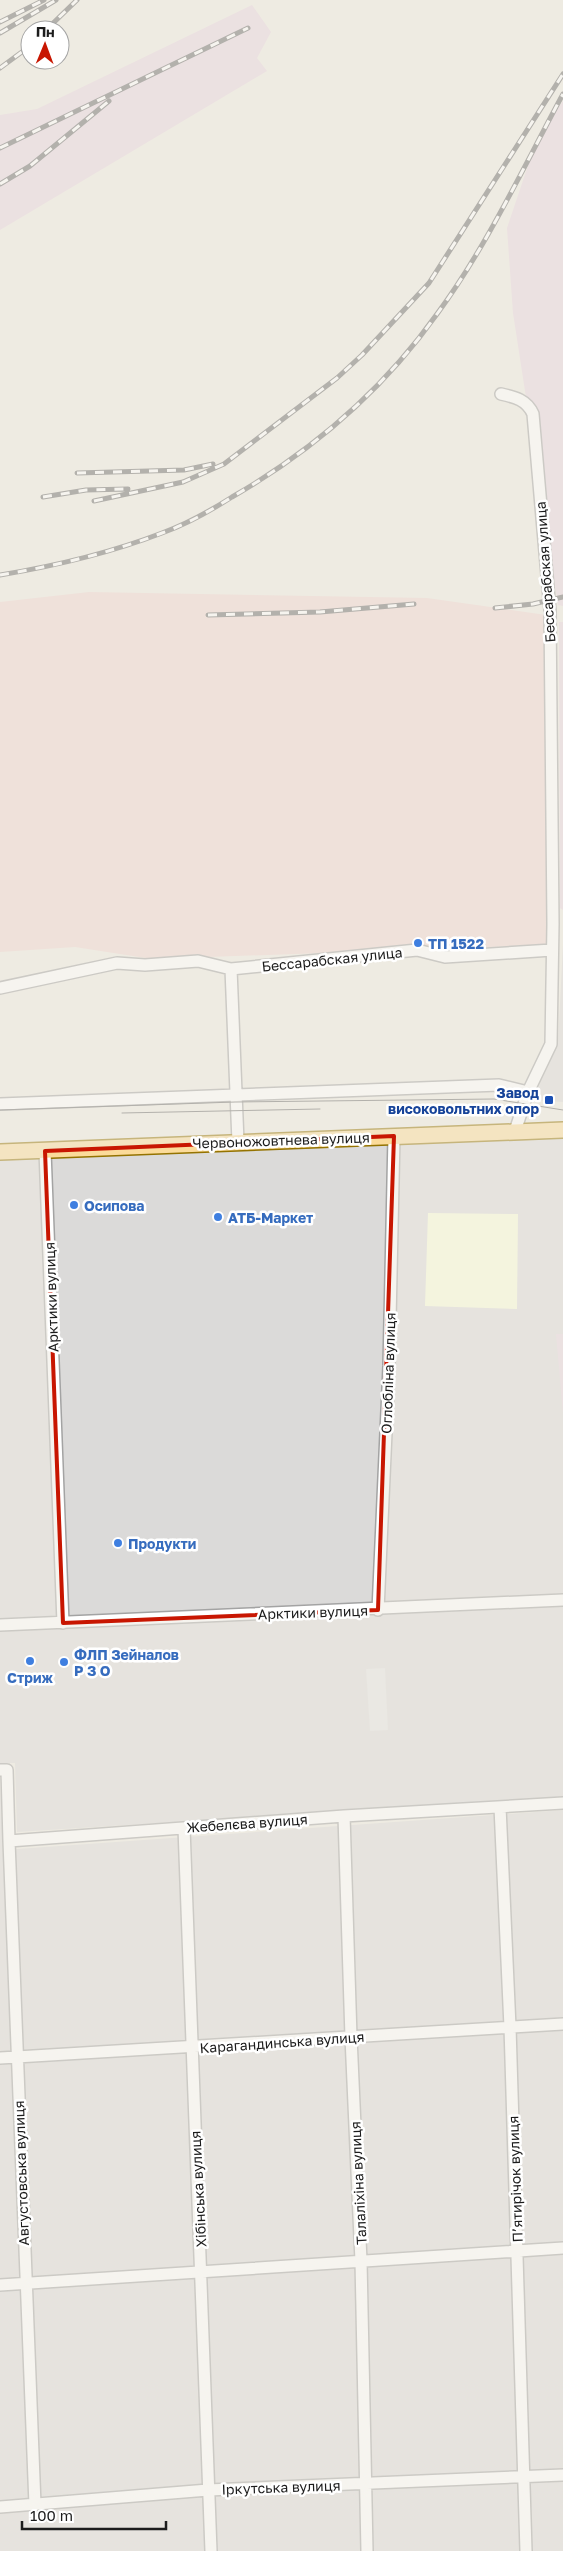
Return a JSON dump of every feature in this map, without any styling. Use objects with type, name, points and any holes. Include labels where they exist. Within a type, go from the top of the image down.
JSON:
[{"type":"main road","name":"Червоножовтнева вулиця","points":[[0,1152],[563,1130]]},
{"type":"street","name":"Бессарабская улица","points":[[501,394],[522,400],[530,406],[533,414],[550,610],[551,1044],[528,1092],[515,1131]]},
{"type":"street","name":"Бессарабская улица","points":[[0,988],[116,963],[145,965],[198,961],[231,969],[417,950],[445,957],[552,950]]},
{"type":"street","points":[[231,969],[238,1142]]},
{"type":"street","points":[[0,1104],[499,1085],[528,1092]]},
{"type":"street","name":"Оглобліна вулиця","points":[[378,1610],[388,1366],[394,1136]]},
{"type":"street","name":"Арктики вулиця","points":[[45,1151],[63,1623]]},
{"type":"street","name":"Арктики вулиця","points":[[0,1625],[378,1610],[563,1600]]},
{"type":"street","points":[[0,1770],[7,1770],[9,1841]]},
{"type":"street","name":"Жебелєва вулиця","points":[[9,1841],[344,1816],[563,1803]]},
{"type":"street","name":"П’ятирічок вулиця","points":[[500,1806],[510,2027],[526,2551]]},
{"type":"street","name":"Талаліхіна вулиця","points":[[344,1816],[361,2261],[367,2551]]},
{"type":"street","name":"Хібінська вулиця","points":[[184,1828],[211,2551]]},
{"type":"street","name":"Августовська вулиця","points":[[9,1841],[35,2505]]},
{"type":"street","name":"Карагандинська вулиця","points":[[0,2058],[191,2048],[563,2024]]},
{"type":"street","points":[[0,2285],[563,2248]]},
{"type":"street","name":"Іркутська вулиця","points":[[0,2508],[208,2490],[563,2475]]},
{"type":"highlighted area","points":[[394,1136],[378,1610],[63,1623],[45,1151]]},
{"type":"shaded area","points":[[252,5],[271,32],[257,58],[267,71],[0,230],[0,115],[37,109]]},
{"type":"shaded area","points":[[563,101],[563,606],[558,605],[513,313],[507,228],[537,139]]},
{"type":"shaded area","points":[[89,592],[427,598],[546,615],[547,945],[152,959],[75,947],[0,952],[0,602]]},
{"type":"shaded area","points":[[559,622],[563,622],[563,910],[560,908]]},
{"type":"shaded area","points":[[563,944],[563,1102],[531,1100],[558,1043]]},
{"type":"shaded area","points":[[563,1137],[563,1797],[17,1832],[15,1763],[0,1763],[0,1159]]},
{"type":"shaded area","points":[[428,1213],[518,1214],[517,1309],[425,1306]]},
{"type":"shaded area","points":[[556,1334],[563,1334],[563,1414]]},
{"type":"shaded area","points":[[385,1668],[388,1730],[370,1731],[366,1669]]},
{"type":"shaded area","points":[[0,1776],[3,1850],[563,1810],[563,2551],[0,2551]]},
{"type":"tram line","points":[[0,1110],[235,1102],[494,1099],[563,1110]]},
{"type":"tram line","points":[[122,1113],[320,1109]]},
{"type":"railway","points":[[0,22],[44,0]]},
{"type":"railway","points":[[0,33],[56,0]]},
{"type":"railway","points":[[56,20],[77,0]]},
{"type":"railway","points":[[0,148],[248,28]]},
{"type":"railway","points":[[0,68],[20,53]]},
{"type":"railway","points":[[94,501],[183,482],[224,464],[337,378],[362,355],[429,283],[563,74]]},
{"type":"railway","points":[[0,575],[102,553],[180,526],[262,479],[318,439],[344,417],[370,393],[416,342],[455,288],[504,206],[563,94]]},
{"type":"railway","points":[[0,184],[30,166],[109,101]]},
{"type":"railway","points":[[77,473],[184,470],[213,464]]},
{"type":"railway","points":[[43,497],[86,490],[128,489]]},
{"type":"railway","points":[[495,608],[533,604],[563,597]]},
{"type":"railway","points":[[208,615],[320,612],[414,604]]},
{"type":"place","name":"ТП 1522","points":[[418,943]]},
{"type":"place","name":"Завод високовольтних опор","points":[[549,1100]]},
{"type":"place","name":"Осипова","points":[[74,1205]]},
{"type":"place","name":"АТБ-Маркет","points":[[218,1217]]},
{"type":"place","name":"Продукти","points":[[118,1543]]},
{"type":"place","name":"Стриж","points":[[30,1661]]},
{"type":"place","name":"ФЛП Зейналов Р З О","points":[[64,1662]]}]
